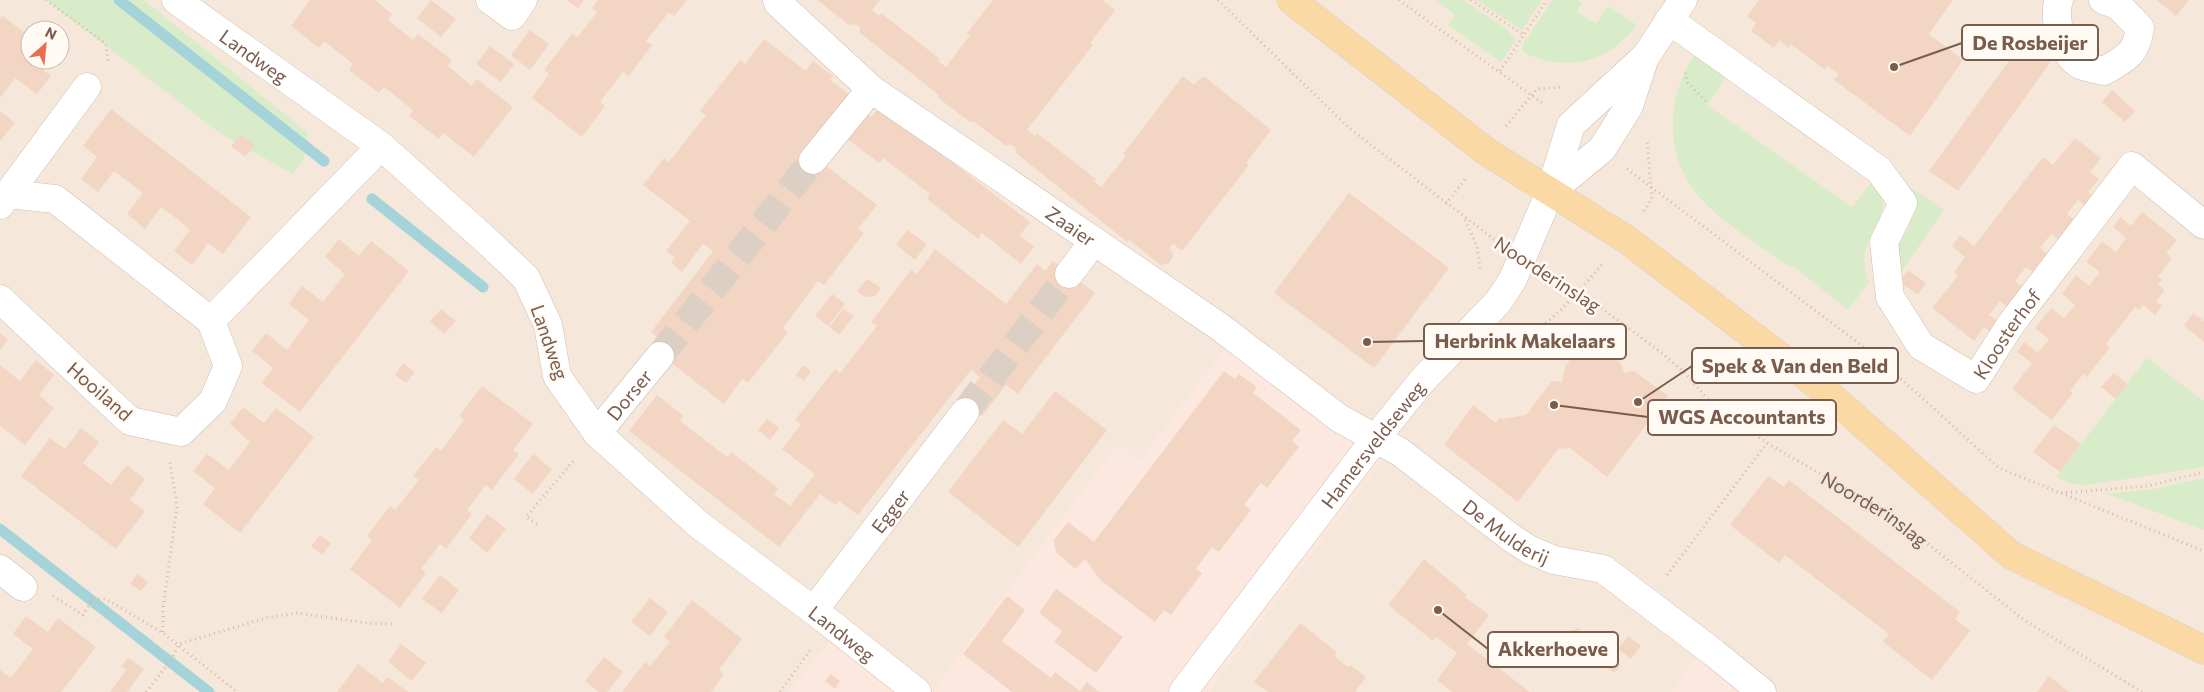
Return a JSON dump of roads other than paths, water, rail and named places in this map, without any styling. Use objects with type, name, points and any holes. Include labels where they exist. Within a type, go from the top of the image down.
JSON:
[{"type":"main road","points":[[1291,0],[1486,152],[1626,239],[1824,390],[2011,556],[2204,650]]},
{"type":"street","name":"Landweg","points":[[177,0],[381,146],[526,278],[548,325],[557,376],[598,433],[698,524],[822,616],[918,692]]},
{"type":"street","points":[[490,0],[512,16],[523,0]]},
{"type":"street","name":"Zaaier","points":[[777,0],[871,89],[1220,327],[1339,418],[1376,438]]},
{"type":"street","points":[[2059,0],[2056,8],[2058,28],[2064,45],[2079,64],[2104,71],[2124,59],[2137,45],[2140,28],[2120,6],[2103,0]]},
{"type":"street","name":"Hamersveldseweg","points":[[1550,192],[1602,149],[1628,106],[1646,56],[1676,10]]},
{"type":"street","name":"Kloosterhof","points":[[1676,10],[1879,170],[1903,203],[1884,242],[1890,297],[1921,346],[1976,379],[2011,324],[2132,166],[2204,225]]},
{"type":"street","name":"Hamersveldseweg","points":[[1183,692],[1376,438],[1422,382],[1498,302],[1512,280],[1550,192],[1571,125],[1646,56]]},
{"type":"street","name":"Hooiland","points":[[4,200],[87,87]]},
{"type":"street","points":[[813,160],[871,89]]},
{"type":"street","points":[[210,321],[381,146]]},
{"type":"street","name":"Hooiland","points":[[0,299],[130,422],[182,432],[213,401],[228,366],[210,321],[55,199],[4,200]]},
{"type":"street","points":[[1069,274],[1094,241]]},
{"type":"street","name":"Dorser","points":[[598,433],[660,356]]},
{"type":"street","name":"Egger","points":[[822,616],[965,412]]},
{"type":"street","name":"De Mulderij","points":[[1376,438],[1400,452],[1530,550],[1554,560],[1603,570],[1762,692]]},
{"type":"street","points":[[0,569],[23,587]]},
{"type":"waterway","points":[[119,0],[324,161]]},
{"type":"waterway","points":[[372,199],[483,287]]},
{"type":"waterway","points":[[0,529],[209,692]]},
{"type":"tunnel","points":[[660,356],[813,160]]},
{"type":"tunnel","points":[[965,412],[1069,274]]},
{"type":"place","name":"De Rosbeijer","points":[[1894,67]]},
{"type":"place","name":"Herbrink Makelaars","points":[[1367,342]]},
{"type":"place","name":"Spek & Van den Beld","points":[[1638,402]]},
{"type":"place","name":"WGS Accountants","points":[[1554,405]]},
{"type":"place","name":"Akkerhoeve","points":[[1438,610]]}]
